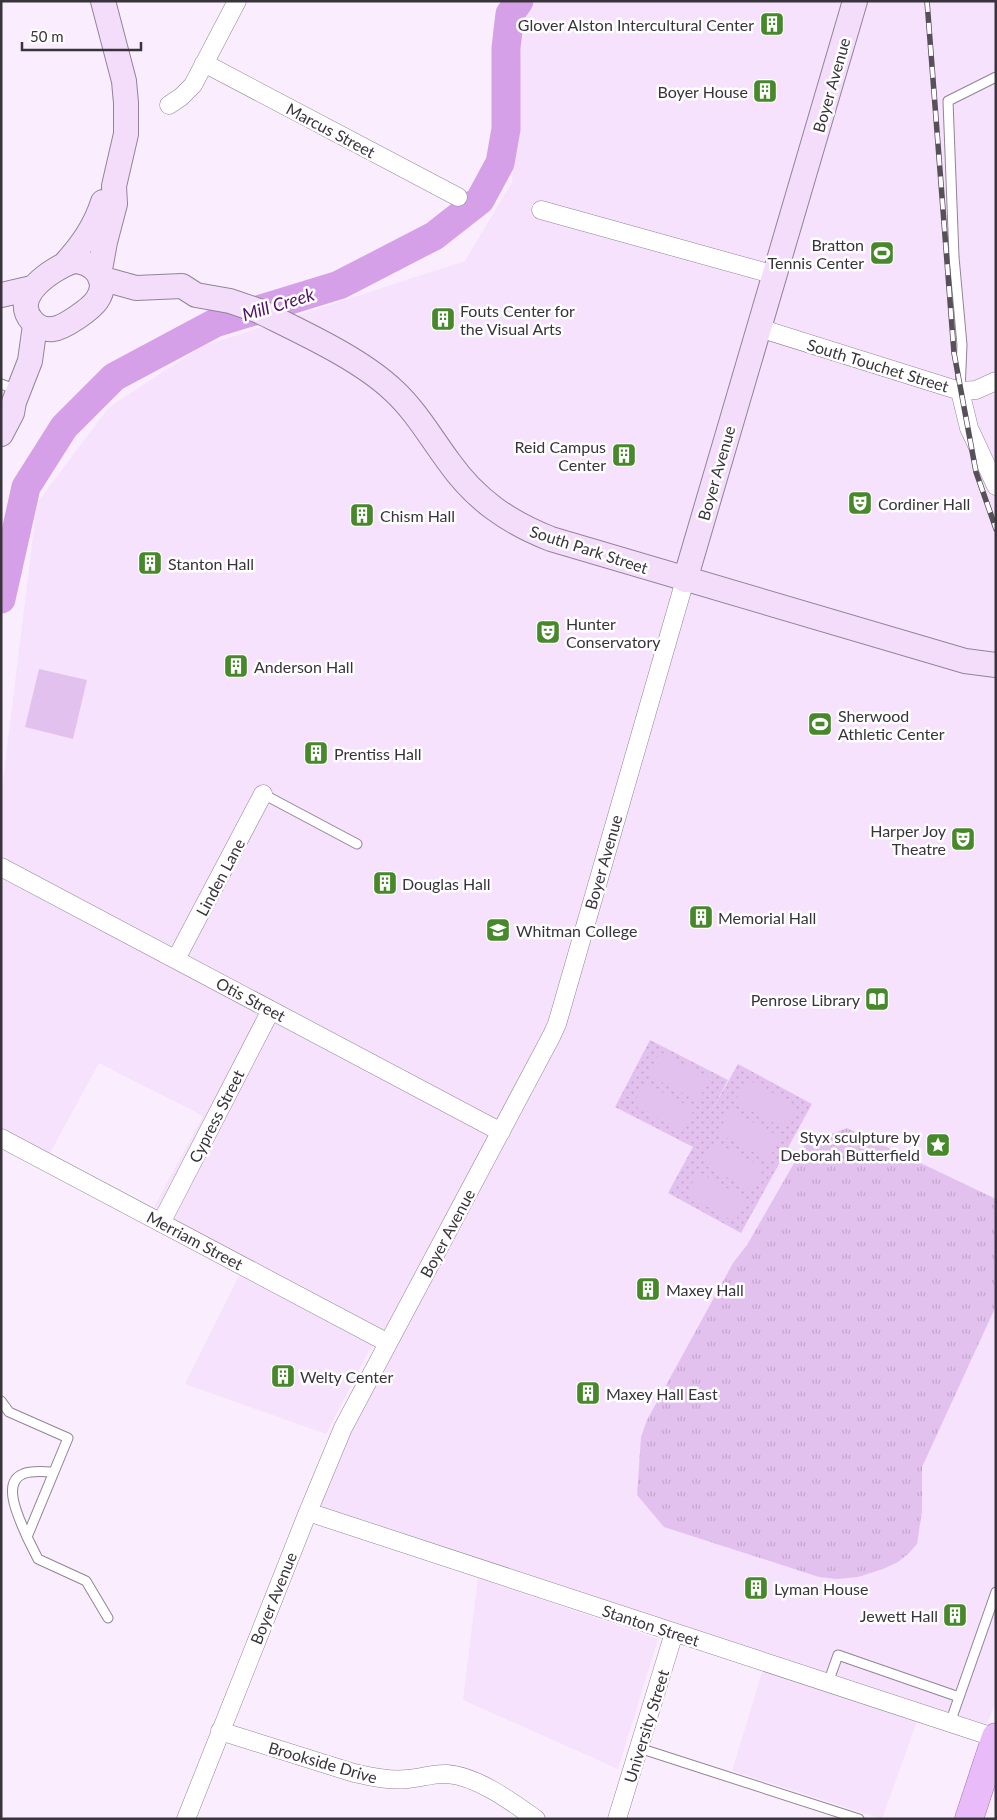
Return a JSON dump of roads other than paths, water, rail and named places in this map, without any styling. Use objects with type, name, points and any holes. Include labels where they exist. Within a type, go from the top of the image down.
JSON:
[{"type":"main road","points":[[968,1819],[996,1738]]},
{"type":"street","points":[[169,105],[181,97],[193,85],[237,1]]},
{"type":"street","name":"Boyer Avenue","points":[[186,1819],[343,1428],[557,1024],[685,580],[856,1]]},
{"type":"street","points":[[1,310],[50,330],[62,326],[92,305],[98,299],[101,291],[100,277],[105,242],[115,204],[114,186],[126,134],[124,81],[105,2]]},
{"type":"street","name":"Marcus Street","points":[[204,63],[458,197]]},
{"type":"street","points":[[65,264],[98,220],[104,201],[114,186]]},
{"type":"street","points":[[541,210],[775,275]]},
{"type":"street","points":[[1,295],[32,288],[72,261],[81,261],[88,264],[100,277]]},
{"type":"street","name":"South Park Street","points":[[100,277],[136,288],[182,286],[196,294],[230,301],[259,311],[361,365],[393,389],[408,405],[461,478],[494,510],[513,522],[551,539],[965,661],[996,665]]},
{"type":"street","points":[[1,434],[11,396],[30,360],[33,322],[26,312],[26,303],[32,288]]},
{"type":"street","name":"South Park Street","points":[[92,305],[129,300],[182,300],[196,294]]},
{"type":"street","points":[[11,396],[24,406],[43,359],[62,326]]},
{"type":"street","name":"South Touchet Street","points":[[759,328],[960,391],[976,390],[996,381]]},
{"type":"street","points":[[960,391],[969,428],[996,486]]},
{"type":"street","name":"Linden Lane","points":[[176,959],[263,794]]},
{"type":"street","name":"Otis Street","points":[[1,867],[501,1132]]},
{"type":"street","name":"Cypress Street","points":[[161,1223],[271,1010]]},
{"type":"street","name":"Merriam Street","points":[[1,1138],[388,1343]]},
{"type":"street","name":"Stanton Street","points":[[308,1512],[996,1738]]},
{"type":"street","name":"University Street","points":[[617,1819],[674,1633]]},
{"type":"street","name":"Brookside Drive","points":[[220,1731],[354,1774],[376,1778],[408,1779],[446,1774],[466,1778],[502,1796],[536,1819]]},
{"type":"lane","points":[[960,391],[962,345],[954,257],[948,101],[996,77]]},
{"type":"lane","points":[[263,794],[356,844]]},
{"type":"lane","points":[[1,1401],[9,1412],[68,1438],[27,1537]]},
{"type":"lane","points":[[54,1472],[21,1474],[15,1481],[11,1491],[13,1503],[38,1559],[86,1581],[108,1618]]},
{"type":"lane","points":[[950,1723],[996,1592]]},
{"type":"lane","points":[[828,1683],[838,1655],[959,1697]]},
{"type":"lane","points":[[639,1748],[860,1819]]},
{"type":"waterway","name":"Mill Creek","points":[[1,599],[26,487],[64,427],[114,377],[215,323],[339,285],[434,236],[480,200],[500,163],[506,129],[506,48],[510,14],[519,1]]},
{"type":"railway","points":[[927,1],[954,353],[976,472],[996,529]]},
{"type":"place","name":"Glover Alston Intercultural Center","points":[[772,24]]},
{"type":"place","name":"Boyer House","points":[[765,91]]},
{"type":"place","name":"Bratton Tennis Center","points":[[882,253]]},
{"type":"place","name":"Fouts Center for the Visual Arts","points":[[443,319]]},
{"type":"place","name":"Reid Campus Center","points":[[624,455]]},
{"type":"place","name":"Cordiner Hall","points":[[860,503]]},
{"type":"place","name":"Chism Hall","points":[[362,515]]},
{"type":"place","name":"Stanton Hall","points":[[150,563]]},
{"type":"place","name":"Hunter Conservatory","points":[[548,632]]},
{"type":"place","name":"Anderson Hall","points":[[236,666]]},
{"type":"place","name":"Sherwood Athletic Center","points":[[820,724]]},
{"type":"place","name":"Prentiss Hall","points":[[316,753]]},
{"type":"place","name":"Harper Joy Theatre","points":[[963,839]]},
{"type":"place","name":"Douglas Hall","points":[[385,883]]},
{"type":"place","name":"Memorial Hall","points":[[701,917]]},
{"type":"place","name":"Whitman College","points":[[498,930]]},
{"type":"place","name":"Penrose Library","points":[[877,999]]},
{"type":"place","name":"Styx sculpture by Deborah Butterfield","points":[[938,1145]]},
{"type":"place","name":"Maxey Hall","points":[[648,1289]]},
{"type":"place","name":"Welty Center","points":[[283,1376]]},
{"type":"place","name":"Maxey Hall East","points":[[588,1393]]},
{"type":"place","name":"Lyman House","points":[[756,1588]]},
{"type":"place","name":"Jewett Hall","points":[[955,1615]]}]
